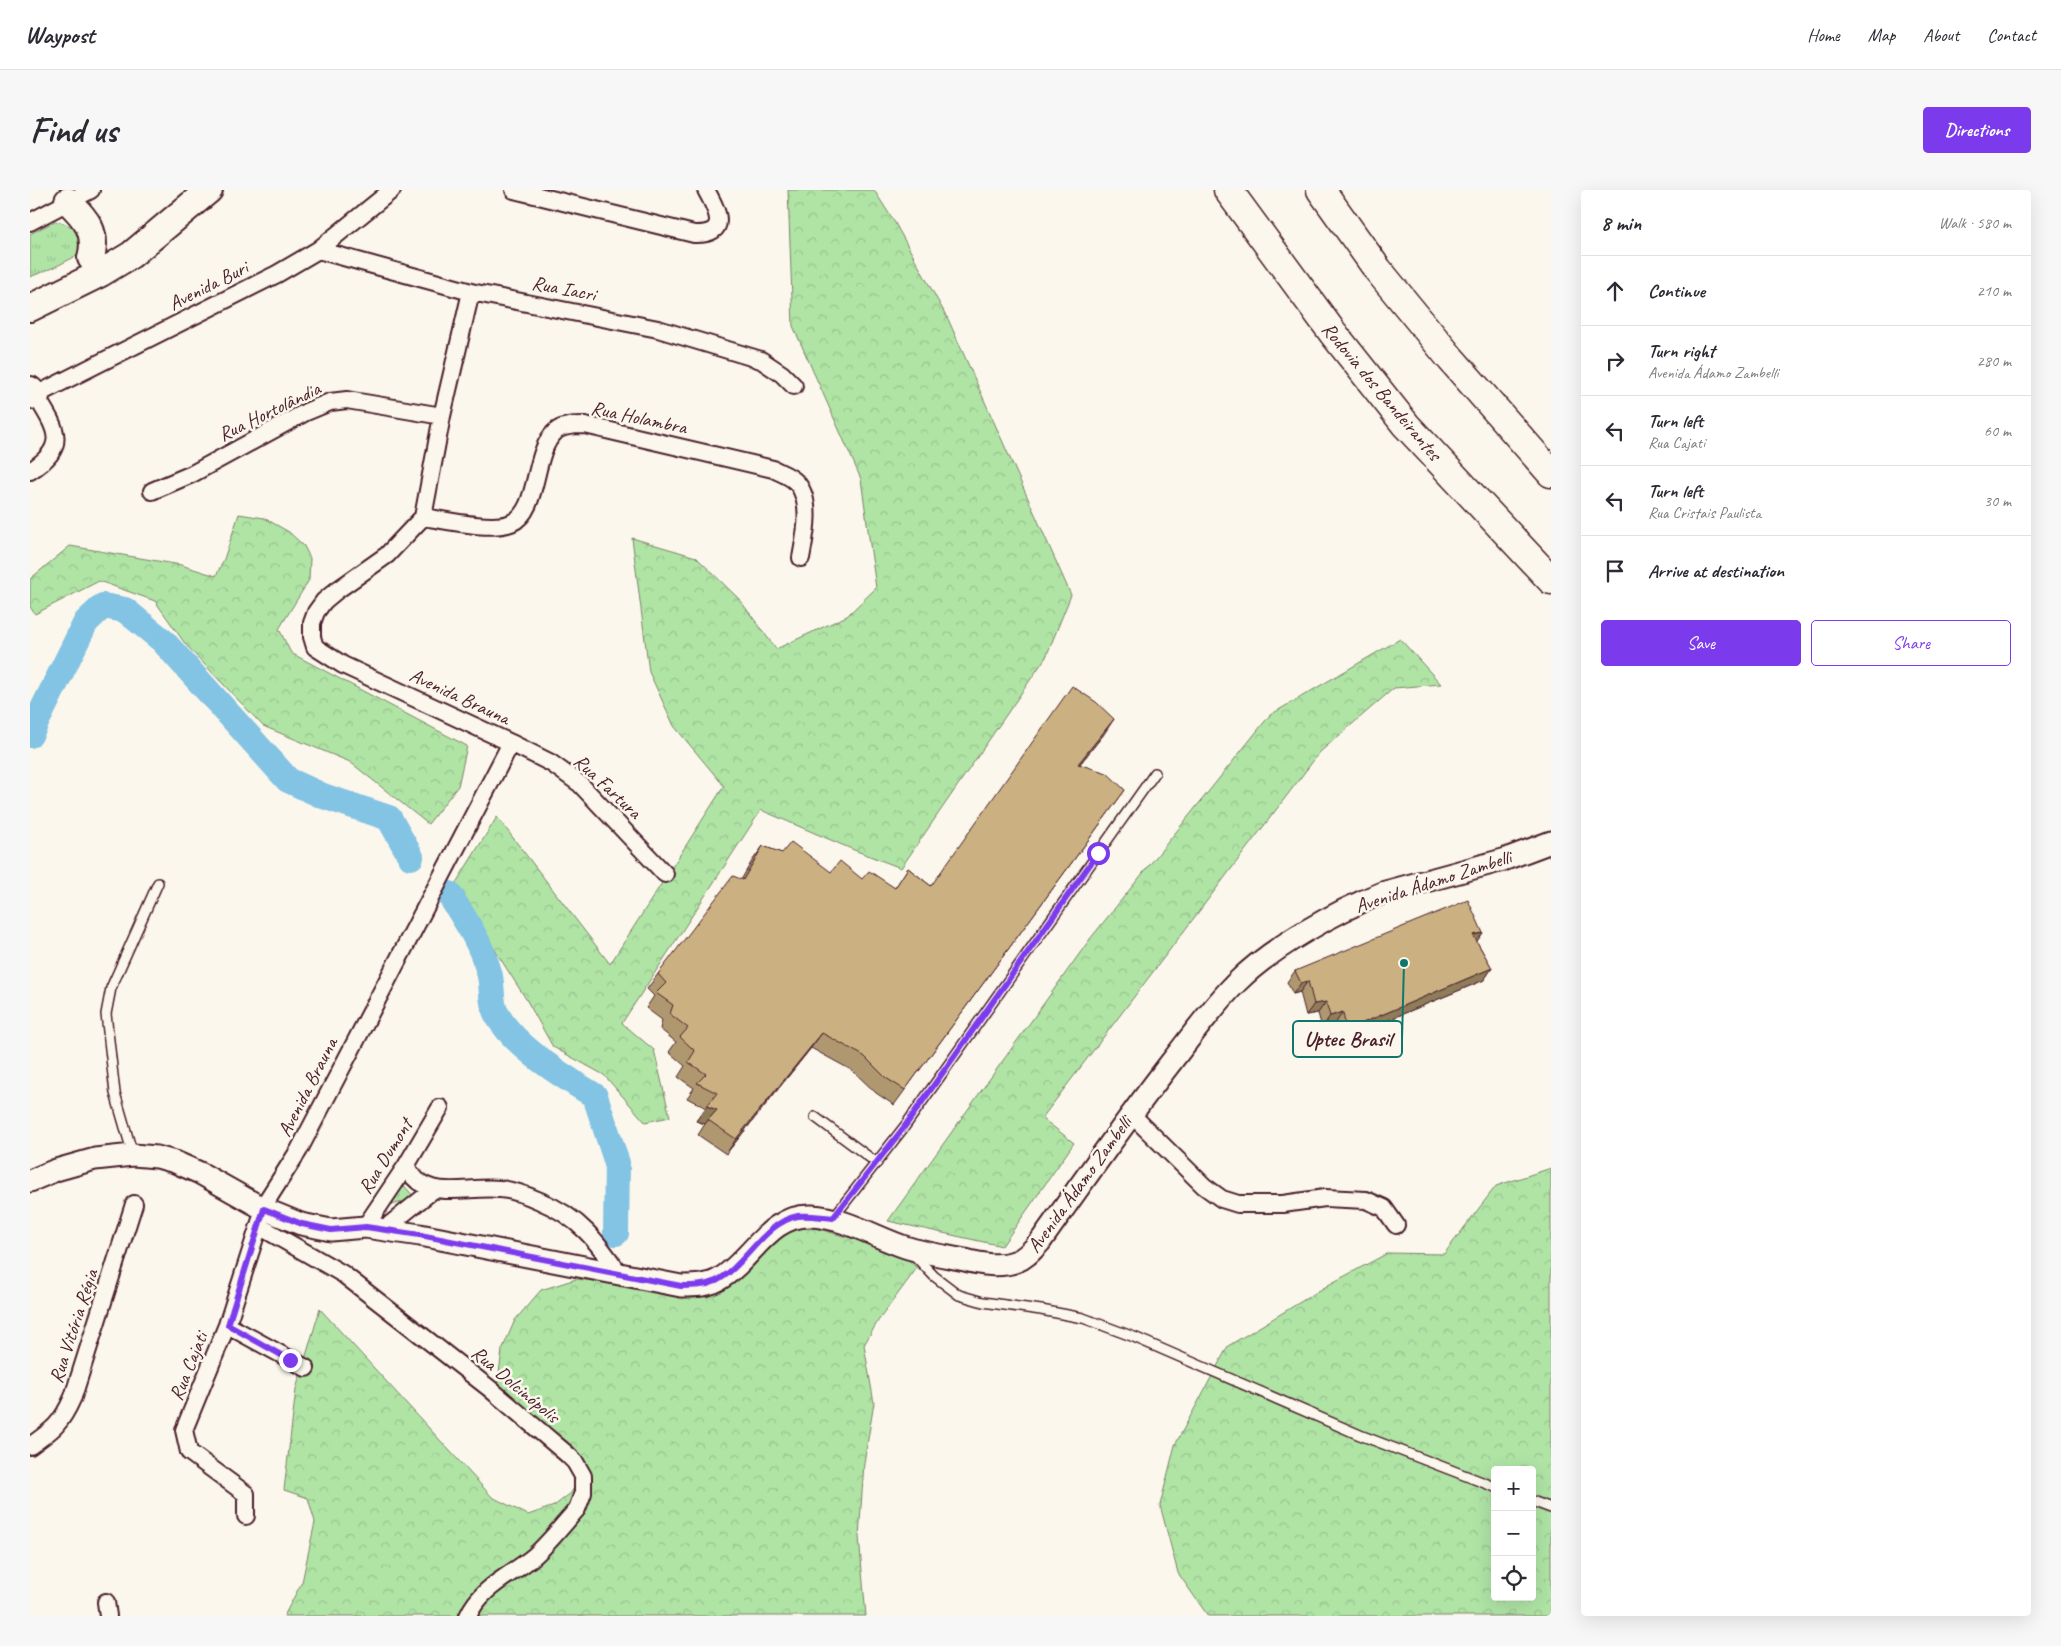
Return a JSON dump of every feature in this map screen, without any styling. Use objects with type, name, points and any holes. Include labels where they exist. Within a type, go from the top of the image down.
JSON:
[{"type":"highway","name":"Rodovia dos Bandeirantes","points":[[1228,190],[1333,334],[1406,425],[1551,580]]},
{"type":"highway","points":[[1321,190],[1378,270],[1451,358],[1551,473]]},
{"type":"main road","points":[[30,288],[119,243],[194,190]]},
{"type":"main road","points":[[30,308],[100,273],[131,255],[209,190]]},
{"type":"main road","points":[[68,202],[84,217],[91,231],[94,246],[91,258]]},
{"type":"street","points":[[30,222],[91,190]]},
{"type":"street","name":"Avenida Buri","points":[[32,395],[277,274],[318,250],[392,190]]},
{"type":"street","points":[[514,190],[704,235],[714,230],[719,222],[719,215],[706,190]]},
{"type":"street","name":"Rua Iacri","points":[[318,250],[471,292],[658,330],[724,348],[761,360],[782,374],[794,386]]},
{"type":"street","points":[[422,517],[442,416],[471,292]]},
{"type":"street","points":[[30,471],[45,462],[56,446],[55,431],[48,416],[32,395]]},
{"type":"street","name":"Rua Hortolândia","points":[[152,492],[192,474],[306,412],[330,402],[347,400],[442,416]]},
{"type":"street","name":"Rua Holambra","points":[[422,517],[491,526],[511,523],[526,511],[543,450],[555,431],[569,426],[585,425],[773,469],[786,475],[798,484],[804,502],[807,523],[801,558]]},
{"type":"street","name":"Avenida Brauna","points":[[262,1214],[299,1150],[511,743],[343,665],[316,647],[312,637],[312,623],[316,612],[324,601],[387,555],[422,517]]},
{"type":"street","name":"Rua Fartura","points":[[511,743],[551,763],[580,784],[665,874]]},
{"type":"street","name":"Avenida Ádamo Zambelli","points":[[30,1181],[56,1170],[95,1159],[133,1155],[157,1157],[175,1162],[262,1214],[302,1224],[331,1230],[374,1228],[681,1286],[707,1284],[725,1275],[767,1234],[796,1216],[833,1218],[906,1247],[985,1264],[1017,1262],[1040,1242],[1130,1113],[1210,1012],[1238,981],[1263,960],[1349,906],[1382,893],[1503,860],[1551,842]]},
{"type":"street","name":"Rua Dumont","points":[[374,1228],[406,1166],[440,1108]]},
{"type":"street","points":[[1130,1113],[1204,1186],[1222,1200],[1238,1204],[1283,1204],[1325,1198],[1366,1200],[1384,1208],[1396,1224]]},
{"type":"street","points":[[406,1166],[416,1181],[433,1190],[500,1189],[513,1191],[542,1201],[568,1216],[598,1242],[620,1275]]},
{"type":"street","points":[[374,1228],[433,1190]]},
{"type":"street","name":"Rua Vitória Régia","points":[[30,1446],[49,1433],[63,1419],[73,1397],[134,1204]]},
{"type":"street","name":"Rua Cajati","points":[[246,1516],[246,1494],[189,1452],[184,1430],[228,1325],[262,1214]]},
{"type":"street","name":"Rua Dolcinópolis","points":[[262,1214],[403,1319],[489,1388],[568,1455],[580,1469],[583,1476],[583,1493],[577,1509],[532,1557],[484,1593],[468,1616]]},
{"type":"street","points":[[228,1325],[306,1368]]},
{"type":"lane","points":[[833,1218],[910,1118],[1155,773]]},
{"type":"lane","points":[[133,1155],[115,1093],[106,1014],[112,988],[158,884]]},
{"type":"lane","points":[[815,1117],[877,1163]]},
{"type":"lane","points":[[906,1247],[934,1276],[959,1295],[983,1302],[1083,1318],[1134,1337],[1360,1435],[1491,1485]]},
{"type":"lane","points":[[1536,1502],[1551,1508]]},
{"type":"green space","points":[[788,190],[874,190],[895,223],[948,319],[1071,595],[1046,657],[901,868],[761,810],[622,1023],[654,1050],[670,1117],[645,1122],[604,1075],[553,1047],[526,999],[454,886],[497,817],[610,964],[724,786],[674,726],[649,672],[632,538],[696,557],[739,599],[776,649],[847,616],[876,588],[861,479],[793,326]]},
{"type":"green space","points":[[55,221],[68,225],[76,231],[80,241],[80,254],[30,277],[30,234]]},
{"type":"green space","points":[[239,514],[264,518],[289,532],[304,546],[310,558],[309,580],[279,629],[291,653],[467,746],[458,786],[428,824],[350,762],[263,726],[186,645],[155,601],[99,581],[35,614],[30,607],[30,579],[70,546],[181,565],[216,576],[224,559]]},
{"type":"green space","points":[[1400,639],[1441,684],[1394,688],[1320,752],[1042,1118],[1074,1143],[1002,1246],[888,1221],[1090,939],[1270,715]]},
{"type":"green space","points":[[1551,1168],[1551,1616],[1208,1616],[1178,1573],[1160,1505],[1175,1445],[1228,1346],[1330,1284],[1388,1253],[1444,1254],[1496,1186]]},
{"type":"green space","points":[[400,1181],[415,1198],[392,1205]]},
{"type":"green space","points":[[808,1226],[900,1252],[917,1268],[878,1321],[864,1345],[874,1403],[864,1463],[859,1537],[866,1616],[284,1616],[302,1582],[315,1522],[308,1498],[284,1490],[296,1389],[320,1309],[492,1497],[528,1515],[554,1506],[571,1493],[585,1467],[497,1389],[502,1350],[515,1320],[541,1290],[576,1279],[692,1292],[785,1229]]},
{"type":"building","points":[[1072,686],[1096,702],[1114,719],[1078,764],[1107,773],[1125,790],[905,1090],[886,1078],[864,1056],[822,1033],[736,1139],[708,1120],[717,1110],[707,1106],[717,1093],[697,1083],[706,1074],[688,1062],[695,1051],[680,1037],[688,1028],[670,1014],[673,1005],[656,993],[666,983],[658,974],[733,876],[743,880],[763,846],[782,853],[791,842],[831,872],[840,861],[862,879],[869,871],[895,888],[908,868],[931,886]]},
{"type":"building","points":[[1468,900],[1483,933],[1473,935],[1492,968],[1346,1030],[1343,1012],[1330,1016],[1326,1002],[1314,1004],[1308,981],[1301,983],[1295,971]]},
{"type":"waterway","points":[[30,735],[86,622],[103,606],[125,610],[163,641],[288,780],[323,796],[389,818],[411,857]]},
{"type":"waterway","points":[[449,894],[481,951],[490,977],[494,1009],[504,1026],[540,1060],[595,1096],[617,1163],[616,1233]]},
{"type":"place","name":"Uptec Brasil","points":[[1404,963]]},
{"type":"route","points":[[290,1360],[228,1325],[264,1209],[302,1224],[331,1230],[366,1227],[420,1235],[681,1286],[696,1286],[718,1280],[767,1234],[787,1220],[796,1216],[833,1218],[905,1126],[1098,853]]}]
